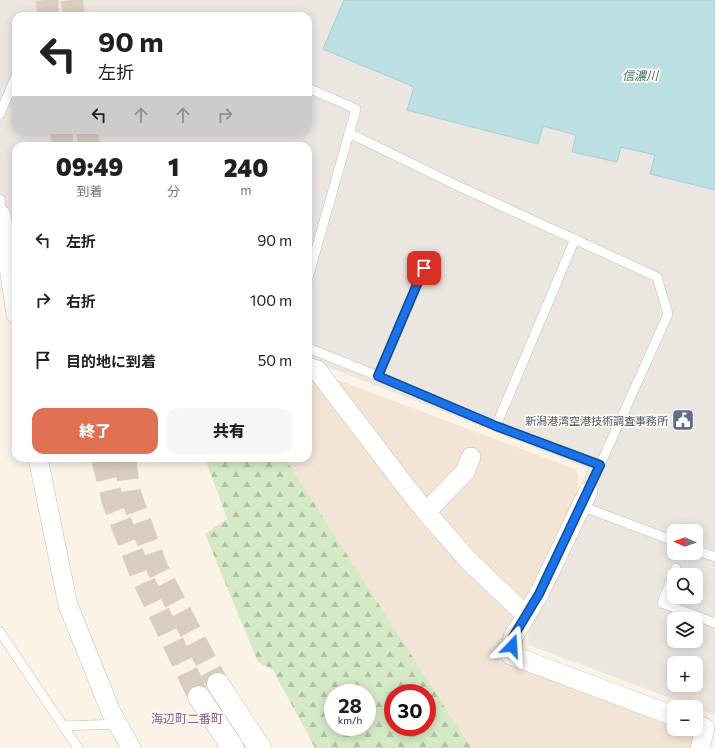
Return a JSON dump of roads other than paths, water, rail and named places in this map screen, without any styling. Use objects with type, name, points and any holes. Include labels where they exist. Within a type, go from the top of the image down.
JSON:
[{"type":"street","points":[[1,207],[12,285]]},
{"type":"street","points":[[312,368],[317,370],[426,512],[469,561],[526,616]]},
{"type":"street","points":[[426,512],[465,472],[471,457]]},
{"type":"street","points":[[39,462],[68,605],[111,712],[131,748]]},
{"type":"street","points":[[585,499],[539,594],[513,637],[511,655],[667,713]]},
{"type":"street","points":[[218,684],[260,748]]},
{"type":"street","points":[[198,697],[233,748]]},
{"type":"street","points":[[700,748],[706,728],[703,727]]},
{"type":"lane","points":[[0,114],[12,85]]},
{"type":"lane","points":[[312,90],[356,109],[312,264]]},
{"type":"lane","points":[[349,133],[458,186],[657,277],[668,314],[585,499],[667,538]]},
{"type":"lane","points":[[496,426],[575,239]]},
{"type":"lane","points":[[378,376],[424,268]]},
{"type":"lane","points":[[312,350],[496,426],[600,465]]},
{"type":"lane","points":[[703,553],[715,557]]},
{"type":"lane","points":[[667,590],[662,603],[715,623]]},
{"type":"lane","points":[[0,632],[78,748]]},
{"type":"lane","points":[[63,726],[118,724]]},
{"type":"water","name":"信濃川","points":[[344,0],[715,0],[715,190],[650,174],[655,155],[621,147],[617,162],[572,152],[576,135],[543,126],[538,144],[407,110],[414,87],[323,49]]},
{"type":"tunnel","points":[[47,0],[48,12]]},
{"type":"tunnel","points":[[72,0],[74,12]]},
{"type":"tunnel","points":[[62,134],[62,142]]},
{"type":"tunnel","points":[[88,134],[88,142]]},
{"type":"tunnel","points":[[103,462],[113,502],[141,575],[199,697]]},
{"type":"tunnel","points":[[126,462],[130,493],[157,568],[218,684]]},
{"type":"place","name":"新潟港湾空港技術調査事務所","points":[[683,420]]},
{"type":"district","name":"海辺町二番町","points":[[187,718]]}]
